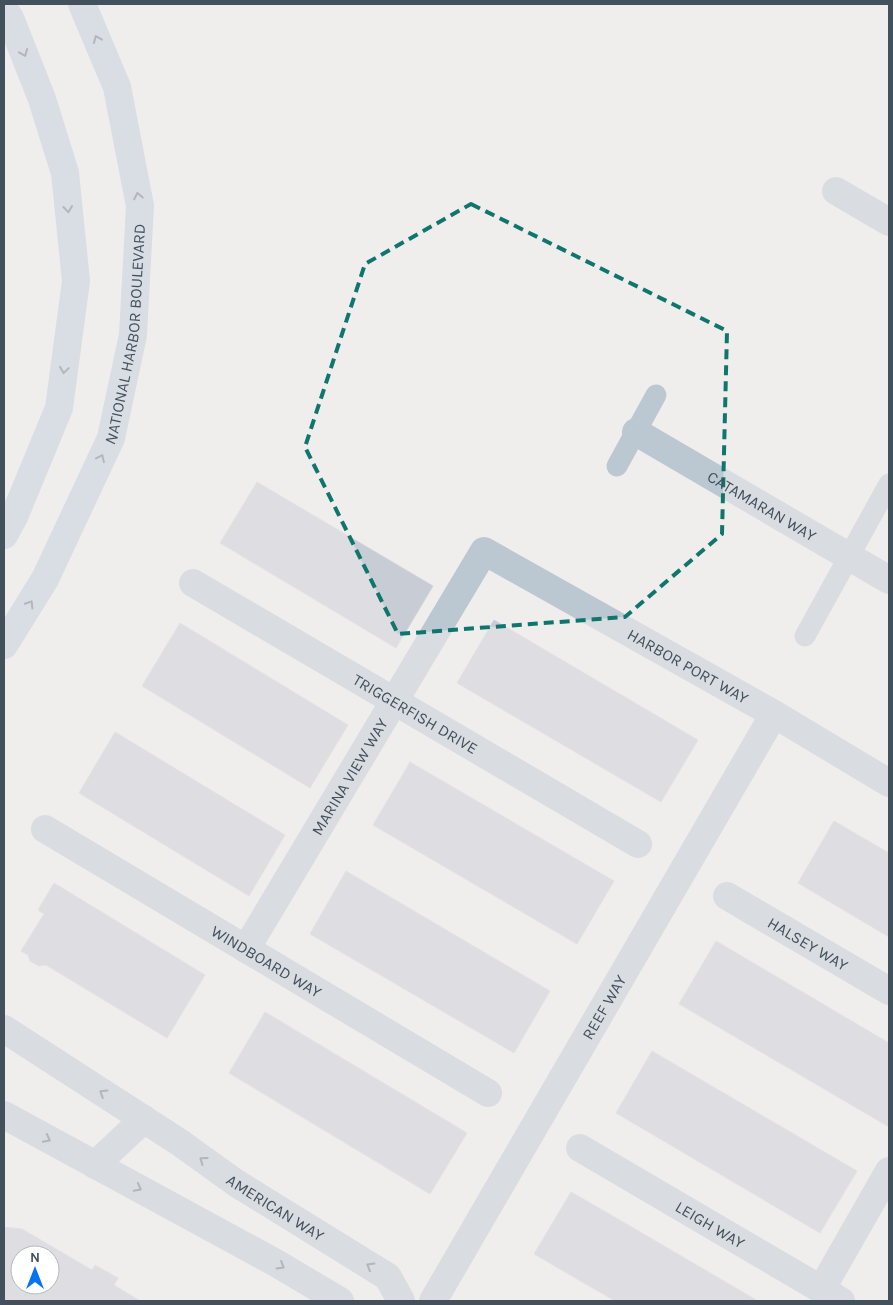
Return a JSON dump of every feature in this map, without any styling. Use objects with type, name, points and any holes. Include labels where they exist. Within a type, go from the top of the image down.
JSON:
[{"type":"main road","name":"NATIONAL HARBOR BOULEVARD","points":[[4,645],[45,579],[111,438],[133,335],[140,206],[117,87],[82,4]]},
{"type":"main road","points":[[4,10],[10,18],[42,99],[65,173],[76,281],[59,408],[14,517],[4,535]]},
{"type":"street","points":[[836,191],[889,222]]},
{"type":"street","name":"CATAMARAN WAY","points":[[636,432],[889,580]]},
{"type":"street","name":"MARINA VIEW WAY","points":[[246,949],[484,551]]},
{"type":"street","name":"HARBOR PORT WAY","points":[[484,551],[774,714],[889,783]]},
{"type":"street","name":"TRIGGERFISH DRIVE","points":[[193,583],[638,844]]},
{"type":"street","name":"REEF WAY","points":[[433,1301],[774,714]]},
{"type":"street","name":"WINDBOARD WAY","points":[[45,829],[488,1093]]},
{"type":"street","name":"HALSEY WAY","points":[[727,896],[889,991]]},
{"type":"street","name":"AMERICAN WAY","points":[[4,1030],[179,1142],[236,1183],[388,1277],[401,1301]]},
{"type":"street","points":[[4,1115],[276,1263],[340,1301]]},
{"type":"street","points":[[95,1165],[144,1119]]},
{"type":"street","name":"LEIGH WAY","points":[[580,1148],[831,1295]]},
{"type":"street","points":[[831,1295],[889,1171]]},
{"type":"lane","points":[[617,466],[656,395]]},
{"type":"lane","points":[[805,636],[889,484]]},
{"type":"highlighted area","points":[[471,204],[727,331],[722,534],[625,617],[398,634],[305,447],[365,264]]},
{"type":"building","points":[[257,482],[433,586],[396,648],[220,543]]},
{"type":"building","points":[[494,620],[698,740],[661,802],[457,683]]},
{"type":"building","points":[[180,623],[348,725],[310,788],[142,686]]},
{"type":"building","points":[[115,732],[285,835],[249,896],[79,793]]},
{"type":"building","points":[[410,762],[614,881],[577,944],[373,825]]},
{"type":"building","points":[[834,821],[889,853],[889,937],[798,883]]},
{"type":"building","points":[[346,871],[550,991],[514,1053],[310,934]]},
{"type":"building","points":[[54,883],[205,975],[167,1038],[46,965],[39,966],[30,961],[28,955],[21,951],[44,914],[38,910]]},
{"type":"building","points":[[716,941],[889,1043],[889,1127],[679,1004]]},
{"type":"building","points":[[265,1012],[467,1133],[430,1194],[229,1073]]},
{"type":"building","points":[[652,1051],[857,1171],[820,1233],[616,1113]]},
{"type":"building","points":[[571,1192],[758,1301],[615,1301],[534,1254]]},
{"type":"building","points":[[4,1227],[22,1229],[49,1245],[10,1245],[10,1295],[60,1295],[60,1251],[92,1270],[95,1265],[118,1278],[114,1285],[140,1301],[4,1301]]}]
